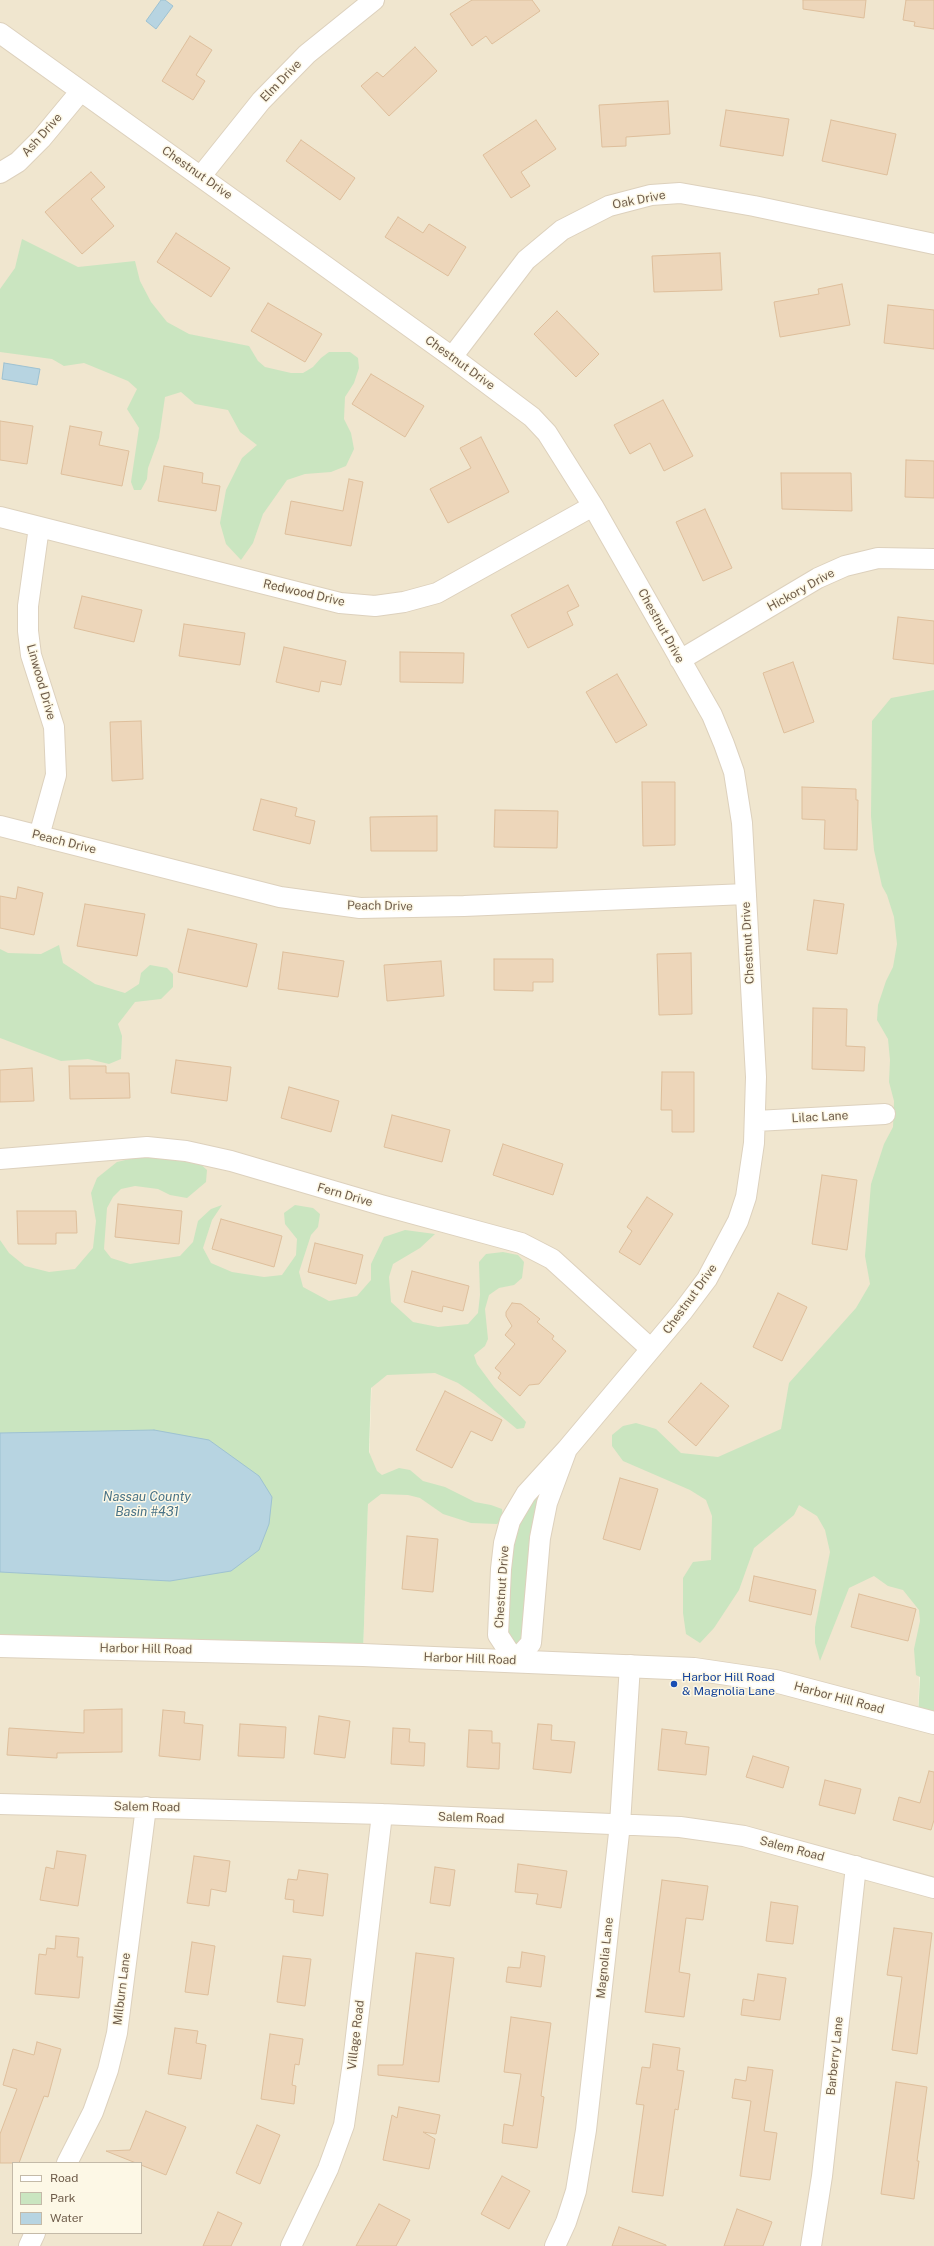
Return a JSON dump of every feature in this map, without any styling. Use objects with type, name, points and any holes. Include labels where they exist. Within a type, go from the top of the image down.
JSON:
[{"type":"street","name":"Elm Drive","points":[[200,176],[261,101],[307,54],[374,0]]},
{"type":"street","name":"Chestnut Drive","points":[[0,33],[80,92],[200,176],[452,357],[513,402],[540,425],[561,454],[593,506],[712,716],[734,772],[742,823],[756,1077],[756,1121],[752,1163],[746,1197],[738,1221],[707,1279],[651,1349],[567,1449],[526,1494],[510,1521],[504,1543],[501,1569],[498,1635],[515,1661],[531,1643],[540,1538],[547,1504],[567,1449]]},
{"type":"street","name":"Ash Drive","points":[[0,173],[18,162],[41,139],[80,92]]},
{"type":"street","name":"Oak Drive","points":[[452,357],[526,260],[562,230],[609,206],[644,197],[680,194],[754,206],[934,244]]},
{"type":"street","name":"Redwood Drive","points":[[0,517],[340,603],[376,606],[404,602],[437,593],[593,506]]},
{"type":"street","name":"Linwood Drive","points":[[39,527],[28,606],[28,631],[31,655],[54,727],[56,775],[39,836]]},
{"type":"street","name":"Hickory Drive","points":[[680,660],[818,578],[845,566],[878,558],[934,560]]},
{"type":"street","name":"Peach Drive","points":[[0,826],[280,897],[360,908],[464,906],[746,894]]},
{"type":"street","name":"Lilac Lane","points":[[756,1121],[885,1114]]},
{"type":"street","name":"Fern Drive","points":[[0,1159],[147,1147],[186,1151],[231,1161],[381,1205],[514,1241],[535,1249],[552,1259],[651,1349]]},
{"type":"street","name":"Harbor Hill Road","points":[[0,1646],[259,1652],[515,1661],[716,1671],[759,1678],[934,1723]]},
{"type":"street","name":"Magnolia Lane","points":[[555,2246],[566,2222],[576,2191],[586,2130],[620,1824],[630,1666]]},
{"type":"street","name":"Salem Road","points":[[0,1804],[382,1814],[680,1827],[728,1833],[934,1888]]},
{"type":"street","name":"Milburn Lane","points":[[68,2162],[93,2112],[108,2070],[117,2033],[146,1807]]},
{"type":"street","name":"Village Road","points":[[291,2246],[328,2169],[344,2125],[354,2062],[382,1814]]},
{"type":"street","name":"Barberry Lane","points":[[811,2246],[822,2176],[856,1866]]},
{"type":"street","points":[[29,2246],[35,2234]]},
{"type":"shaded area","points":[[0,0],[934,0],[934,725],[926,1463],[918,1718],[934,1723],[934,2246],[0,2246],[0,1646],[363,1655],[372,1370],[0,1313]]},
{"type":"green space","points":[[22,239],[78,267],[135,261],[140,281],[151,302],[167,322],[189,334],[249,346],[258,361],[265,367],[291,373],[303,373],[313,367],[329,352],[350,352],[358,358],[359,368],[354,383],[345,397],[344,419],[351,433],[354,449],[346,466],[331,472],[305,474],[287,480],[263,514],[253,543],[241,560],[226,544],[220,523],[226,490],[242,458],[257,445],[240,432],[228,410],[195,404],[181,392],[165,397],[159,438],[148,468],[147,479],[141,490],[134,490],[131,482],[139,428],[127,409],[137,389],[128,381],[84,363],[64,366],[52,359],[0,352],[0,289],[15,268]]},
{"type":"green space","points":[[934,690],[934,1723],[918,1718],[920,1677],[916,1675],[914,1649],[920,1621],[919,1610],[903,1590],[888,1586],[874,1576],[849,1588],[820,1661],[815,1643],[815,1627],[830,1552],[825,1530],[817,1516],[799,1505],[794,1515],[754,1548],[739,1590],[714,1628],[700,1643],[686,1634],[683,1613],[683,1578],[693,1562],[711,1560],[712,1516],[706,1500],[690,1490],[623,1461],[612,1446],[612,1435],[623,1426],[636,1423],[656,1429],[681,1453],[718,1457],[781,1429],[789,1383],[856,1308],[870,1284],[865,1256],[871,1184],[884,1144],[893,1127],[894,1101],[889,1082],[890,1060],[888,1039],[877,1020],[878,1005],[886,981],[893,967],[897,944],[894,917],[887,895],[882,886],[874,850],[871,816],[872,721],[891,698]]},
{"type":"green space","points":[[59,945],[63,963],[95,984],[125,993],[139,984],[141,973],[150,965],[167,968],[173,974],[173,987],[161,999],[135,1002],[118,1024],[122,1036],[121,1059],[109,1064],[88,1059],[61,1061],[0,1038],[0,949],[8,953],[41,954]]},
{"type":"green space","points":[[150,1154],[198,1162],[207,1170],[206,1182],[187,1198],[170,1195],[158,1189],[135,1186],[121,1189],[113,1197],[107,1208],[104,1249],[111,1258],[130,1264],[180,1256],[193,1242],[198,1221],[211,1209],[222,1205],[212,1220],[203,1248],[211,1263],[232,1272],[264,1277],[282,1275],[296,1255],[297,1239],[285,1224],[284,1213],[295,1205],[313,1208],[320,1214],[318,1227],[311,1235],[299,1272],[303,1287],[329,1301],[357,1296],[371,1280],[371,1264],[384,1237],[405,1230],[435,1234],[420,1248],[393,1264],[389,1277],[391,1302],[413,1322],[438,1327],[468,1324],[478,1313],[480,1295],[479,1262],[486,1254],[503,1252],[518,1255],[524,1262],[522,1278],[514,1285],[499,1288],[489,1295],[485,1309],[488,1339],[485,1346],[474,1355],[477,1364],[494,1387],[526,1422],[524,1428],[517,1429],[458,1383],[435,1373],[387,1375],[371,1388],[369,1452],[377,1471],[382,1475],[399,1468],[410,1470],[423,1481],[445,1487],[475,1502],[502,1509],[503,1518],[497,1524],[471,1523],[443,1514],[420,1498],[408,1495],[381,1494],[368,1504],[363,1655],[0,1646],[0,1240],[9,1253],[25,1266],[49,1272],[75,1269],[93,1248],[96,1221],[91,1193],[97,1178],[117,1162]]},
{"type":"green space","points":[[556,1476],[531,1643],[515,1661],[498,1635],[510,1521]]},
{"type":"water","points":[[161,0],[165,0],[173,6],[156,29],[146,21]]},
{"type":"water","points":[[4,363],[40,369],[37,385],[2,379]]},
{"type":"water","name":"Nassau County Basin #431","points":[[154,1430],[209,1440],[259,1476],[272,1497],[269,1524],[259,1550],[231,1571],[170,1581],[0,1572],[0,1433]]},
{"type":"building","points":[[472,0],[532,0],[540,11],[492,44],[486,36],[472,46],[450,14]]},
{"type":"building","points":[[803,0],[866,0],[864,18],[803,9]]},
{"type":"building","points":[[906,0],[934,0],[934,29],[914,26],[915,22],[903,20]]},
{"type":"building","points":[[190,36],[212,50],[196,75],[205,81],[193,100],[162,81]]},
{"type":"building","points":[[415,47],[437,71],[389,116],[361,86],[377,72],[383,77]]},
{"type":"building","points":[[668,101],[670,134],[626,137],[626,146],[602,147],[599,105]]},
{"type":"building","points":[[726,110],[789,119],[783,156],[720,146]]},
{"type":"building","points":[[536,120],[556,149],[521,172],[530,186],[511,198],[483,155]]},
{"type":"building","points":[[831,120],[896,134],[887,175],[822,161]]},
{"type":"building","points":[[301,140],[355,178],[340,200],[286,161]]},
{"type":"building","points":[[91,172],[105,187],[91,199],[114,226],[82,254],[45,212]]},
{"type":"building","points":[[398,217],[423,233],[429,224],[466,247],[448,276],[385,237]]},
{"type":"building","points":[[176,233],[230,268],[211,297],[157,262]]},
{"type":"building","points":[[720,253],[722,290],[654,292],[652,256]]},
{"type":"building","points":[[842,284],[850,325],[780,337],[774,302],[819,294],[818,289]]},
{"type":"building","points":[[268,303],[322,334],[305,362],[251,331]]},
{"type":"building","points":[[888,305],[934,310],[934,349],[884,343]]},
{"type":"building","points":[[557,311],[599,354],[576,377],[534,334]]},
{"type":"building","points":[[371,374],[424,406],[405,437],[352,404]]},
{"type":"building","points":[[663,400],[693,456],[664,471],[650,443],[630,454],[614,425]]},
{"type":"building","points":[[0,421],[33,426],[27,464],[0,460]]},
{"type":"building","points":[[70,426],[102,432],[99,445],[129,451],[122,486],[61,474]]},
{"type":"building","points":[[481,437],[509,492],[448,523],[430,489],[471,468],[460,448]]},
{"type":"building","points":[[906,460],[934,461],[934,498],[905,497]]},
{"type":"building","points":[[164,466],[203,473],[202,483],[220,486],[216,511],[158,501]]},
{"type":"building","points":[[781,473],[851,473],[852,511],[782,509]]},
{"type":"building","points":[[349,479],[363,482],[351,546],[285,534],[291,501],[343,511]]},
{"type":"building","points":[[705,509],[732,568],[703,581],[676,522]]},
{"type":"building","points":[[568,585],[579,606],[567,612],[573,625],[528,648],[511,615]]},
{"type":"building","points":[[82,596],[142,610],[134,642],[74,628]]},
{"type":"building","points":[[898,617],[934,621],[934,664],[893,659]]},
{"type":"building","points":[[184,624],[245,633],[240,665],[179,656]]},
{"type":"building","points":[[284,647],[346,661],[341,685],[321,681],[319,692],[276,682]]},
{"type":"building","points":[[400,652],[464,653],[463,683],[400,682]]},
{"type":"building","points":[[793,662],[814,722],[784,733],[763,673]]},
{"type":"building","points":[[617,674],[647,725],[616,743],[586,692]]},
{"type":"building","points":[[141,721],[143,779],[112,781],[110,722]]},
{"type":"building","points":[[642,782],[675,782],[675,845],[643,846]]},
{"type":"building","points":[[802,787],[856,789],[856,800],[858,800],[857,850],[824,849],[825,820],[802,819]]},
{"type":"building","points":[[261,799],[297,808],[295,816],[315,821],[310,844],[253,830]]},
{"type":"building","points":[[495,810],[558,811],[557,848],[494,847]]},
{"type":"building","points":[[437,816],[437,851],[371,851],[370,817]]},
{"type":"building","points":[[18,887],[43,893],[34,935],[0,928],[0,896],[16,899]]},
{"type":"building","points":[[814,900],[844,904],[837,954],[807,950]]},
{"type":"building","points":[[85,904],[145,914],[137,956],[77,946]]},
{"type":"building","points":[[188,929],[257,944],[247,987],[178,972]]},
{"type":"building","points":[[283,952],[344,961],[338,997],[278,989]]},
{"type":"building","points":[[691,953],[692,1014],[659,1015],[657,954]]},
{"type":"building","points":[[494,959],[553,959],[553,982],[533,982],[533,991],[494,990]]},
{"type":"building","points":[[441,961],[444,996],[387,1001],[384,965]]},
{"type":"building","points":[[813,1008],[847,1009],[846,1046],[865,1047],[864,1071],[812,1069]]},
{"type":"building","points":[[176,1060],[231,1067],[227,1101],[171,1093]]},
{"type":"building","points":[[69,1066],[106,1066],[106,1073],[129,1073],[130,1098],[70,1099]]},
{"type":"building","points":[[32,1068],[34,1101],[0,1102],[0,1070]]},
{"type":"building","points":[[662,1072],[694,1072],[694,1132],[672,1132],[672,1110],[661,1110]]},
{"type":"building","points":[[289,1087],[339,1101],[331,1132],[281,1118]]},
{"type":"building","points":[[392,1115],[450,1130],[442,1162],[384,1147]]},
{"type":"building","points":[[503,1144],[563,1164],[553,1195],[493,1175]]},
{"type":"building","points":[[822,1175],[857,1180],[847,1250],[812,1244]]},
{"type":"building","points":[[647,1197],[673,1214],[640,1265],[619,1252],[632,1231],[627,1227]]},
{"type":"building","points":[[118,1204],[182,1211],[179,1244],[115,1237]]},
{"type":"building","points":[[17,1211],[76,1211],[77,1233],[56,1233],[56,1244],[18,1244]]},
{"type":"building","points":[[221,1219],[282,1236],[274,1267],[212,1249]]},
{"type":"building","points":[[315,1243],[363,1255],[356,1284],[308,1272]]},
{"type":"building","points":[[412,1271],[469,1286],[463,1311],[443,1306],[442,1312],[404,1302]]},
{"type":"building","points":[[778,1293],[807,1307],[782,1361],[753,1347]]},
{"type":"building","points":[[512,1303],[521,1304],[540,1319],[537,1322],[554,1336],[552,1339],[566,1351],[539,1384],[529,1385],[520,1396],[498,1378],[501,1373],[495,1368],[515,1344],[505,1335],[512,1326],[506,1316],[506,1312]]},
{"type":"building","points":[[701,1383],[729,1406],[696,1446],[668,1422]]},
{"type":"building","points":[[445,1391],[502,1420],[492,1441],[471,1431],[452,1468],[416,1450]]},
{"type":"building","points":[[620,1478],[658,1489],[640,1550],[603,1539]]},
{"type":"building","points":[[407,1536],[438,1539],[433,1592],[402,1589]]},
{"type":"building","points":[[754,1576],[816,1590],[811,1615],[749,1601]]},
{"type":"building","points":[[859,1594],[916,1609],[908,1641],[851,1627]]},
{"type":"building","points":[[122,1709],[122,1752],[57,1753],[57,1758],[7,1755],[9,1728],[84,1733],[84,1710]]},
{"type":"building","points":[[163,1710],[185,1712],[184,1723],[203,1725],[200,1760],[159,1756]]},
{"type":"building","points":[[319,1716],[350,1721],[345,1758],[314,1754]]},
{"type":"building","points":[[240,1724],[286,1727],[284,1758],[238,1756]]},
{"type":"building","points":[[538,1724],[552,1725],[551,1740],[575,1742],[571,1773],[533,1769]]},
{"type":"building","points":[[393,1728],[410,1729],[409,1742],[425,1743],[424,1766],[391,1764]]},
{"type":"building","points":[[662,1729],[687,1732],[685,1744],[709,1747],[706,1775],[658,1770]]},
{"type":"building","points":[[469,1730],[492,1731],[492,1743],[500,1743],[499,1769],[467,1767]]},
{"type":"building","points":[[753,1756],[789,1767],[783,1788],[746,1777]]},
{"type":"building","points":[[929,1771],[934,1772],[934,1820],[931,1830],[893,1820],[899,1797],[920,1803]]},
{"type":"building","points":[[825,1780],[861,1789],[855,1814],[819,1805]]},
{"type":"building","points":[[57,1851],[86,1855],[78,1906],[40,1900],[46,1867],[54,1869]]},
{"type":"building","points":[[194,1856],[230,1861],[226,1892],[211,1889],[209,1906],[187,1903]]},
{"type":"building","points":[[518,1864],[567,1871],[561,1908],[536,1904],[538,1894],[515,1892]]},
{"type":"building","points":[[435,1867],[455,1870],[450,1906],[430,1903]]},
{"type":"building","points":[[299,1870],[328,1874],[323,1916],[293,1912],[294,1900],[285,1899],[288,1879],[297,1880]]},
{"type":"building","points":[[662,1880],[708,1886],[703,1920],[686,1918],[679,1972],[690,1974],[684,2017],[645,2012]]},
{"type":"building","points":[[771,1902],[798,1906],[793,1944],[766,1941]]},
{"type":"building","points":[[894,1928],[932,1933],[917,2054],[892,2050],[902,1977],[887,1975]]},
{"type":"building","points":[[56,1936],[79,1938],[77,1957],[83,1957],[79,1998],[35,1994],[39,1954],[46,1955],[47,1948],[55,1949]]},
{"type":"building","points":[[192,1942],[215,1946],[208,1995],[185,1992]]},
{"type":"building","points":[[522,1952],[545,1956],[541,1987],[506,1982],[508,1967],[520,1968]]},
{"type":"building","points":[[416,1953],[454,1958],[439,2082],[378,2075],[378,2065],[403,2065]]},
{"type":"building","points":[[283,1956],[311,1959],[305,2006],[277,2002]]},
{"type":"building","points":[[758,1974],[786,1978],[780,2020],[741,2015],[743,1999],[754,2001]]},
{"type":"building","points":[[511,2017],[551,2023],[541,2096],[544,2097],[537,2148],[502,2143],[504,2124],[513,2126],[521,2074],[504,2072]]},
{"type":"building","points":[[175,2028],[198,2031],[196,2043],[206,2045],[201,2079],[168,2074]]},
{"type":"building","points":[[270,2034],[303,2039],[299,2065],[295,2064],[292,2085],[296,2086],[294,2104],[261,2099]]},
{"type":"building","points":[[37,2042],[61,2049],[48,2097],[44,2096],[19,2162],[0,2163],[0,2134],[17,2089],[3,2085],[13,2049],[34,2055]]},
{"type":"building","points":[[653,2044],[680,2048],[677,2070],[684,2071],[678,2110],[675,2109],[663,2196],[632,2192],[644,2105],[636,2104],[642,2067],[650,2068]]},
{"type":"building","points":[[748,2067],[773,2070],[764,2131],[777,2133],[770,2180],[740,2176],[751,2101],[732,2098],[735,2079],[746,2081]]},
{"type":"building","points":[[896,2082],[927,2087],[917,2161],[919,2161],[914,2199],[881,2194]]},
{"type":"building","points":[[399,2107],[440,2115],[436,2134],[423,2132],[435,2139],[429,2169],[383,2160],[392,2115],[397,2118]]},
{"type":"building","points":[[146,2111],[186,2127],[166,2175],[142,2165],[142,2162],[134,2162],[106,2151],[130,2150]]},
{"type":"building","points":[[257,2125],[280,2135],[260,2184],[236,2173]]},
{"type":"building","points":[[502,2176],[530,2191],[509,2229],[481,2214]]},
{"type":"building","points":[[379,2204],[410,2220],[396,2246],[356,2246]]},
{"type":"building","points":[[737,2209],[772,2222],[763,2246],[724,2246]]},
{"type":"building","points":[[218,2212],[242,2223],[231,2246],[203,2246]]},
{"type":"building","points":[[619,2227],[666,2245],[666,2246],[612,2246]]},
{"type":"place","name":"Harbor Hill Road & Magnolia Lane","points":[[674,1684]]}]
